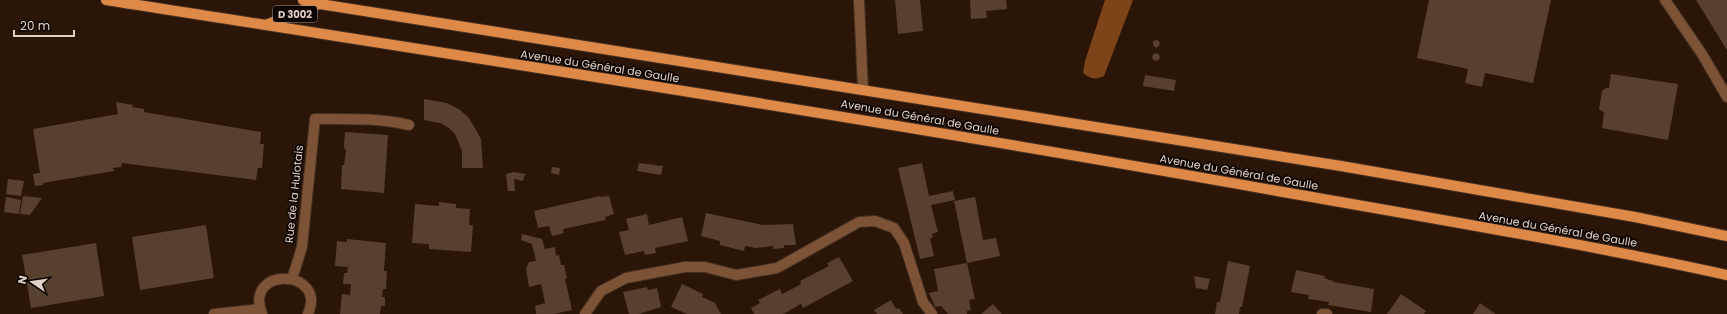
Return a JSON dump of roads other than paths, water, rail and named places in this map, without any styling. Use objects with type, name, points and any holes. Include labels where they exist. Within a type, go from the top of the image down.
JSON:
[{"type":"main road","name":"Avenue du Général de Gaulle","points":[[106,0],[860,119],[1188,175],[1624,253],[1727,275]]},
{"type":"main road","name":"Avenue du Général de Gaulle","points":[[303,0],[1356,169],[1635,217],[1727,236]]},
{"type":"main road","name":"D 3002","points":[[266,25],[322,2]]},
{"type":"street","points":[[859,0],[863,90]]},
{"type":"street","points":[[1665,0],[1702,54],[1727,97]]},
{"type":"street","name":"Rue de la Hulotais","points":[[292,278],[302,247],[312,154],[314,119],[362,119],[395,122],[409,125]]},
{"type":"street","points":[[585,314],[601,291],[626,278],[685,266],[705,266],[736,275],[776,268],[859,222],[875,221],[894,228],[904,243],[923,302],[932,314]]},
{"type":"street","points":[[214,314],[261,312],[259,300],[267,285],[274,280],[292,278],[302,285],[309,294],[310,302],[308,314]]},
{"type":"street","points":[[1322,314],[1327,314]]}]
